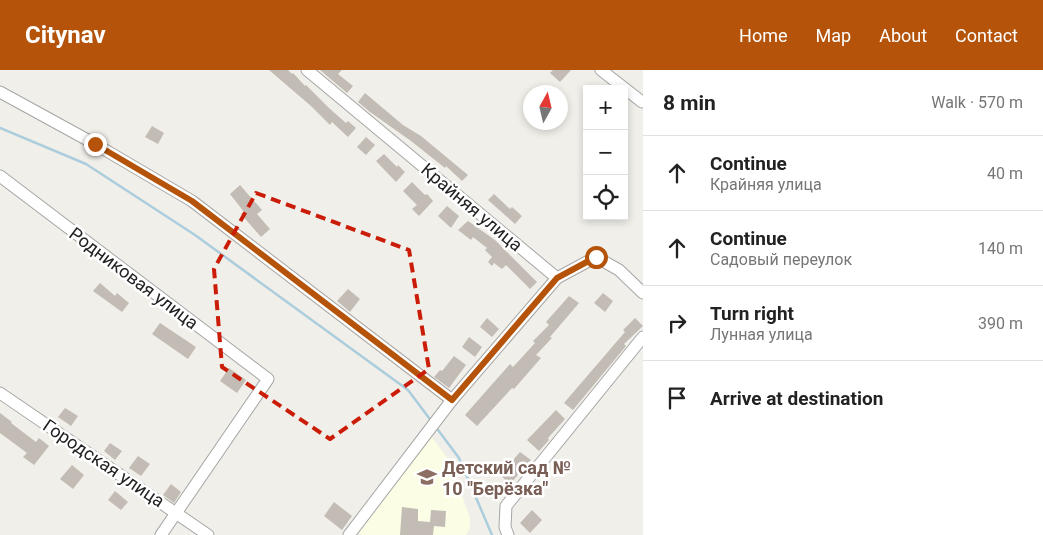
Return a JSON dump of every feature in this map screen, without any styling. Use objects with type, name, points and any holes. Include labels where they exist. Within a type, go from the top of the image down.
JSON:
[{"type":"street","name":"Крайняя улица","points":[[307,70],[557,278]]},
{"type":"street","points":[[601,70],[642,102]]},
{"type":"street","points":[[0,92],[95,144],[192,201],[452,400]]},
{"type":"street","name":"Родниковая улица","points":[[0,176],[268,379],[178,513]]},
{"type":"street","points":[[352,534],[452,400],[557,278],[596,257],[619,270],[643,293]]},
{"type":"street","points":[[508,535],[505,527],[506,506],[643,338]]},
{"type":"street","name":"Городская улица","points":[[0,393],[208,535]]},
{"type":"street","points":[[161,535],[178,513]]},
{"type":"highlighted area","points":[[256,193],[409,250],[429,369],[330,439],[222,367],[214,269]]},
{"type":"shaded area","name":"Детский сад № 10 \"Берёзка\"","points":[[430,435],[449,460],[470,518],[470,528],[466,535],[361,535],[358,531]]},
{"type":"building","points":[[269,70],[288,70],[293,73],[346,123],[348,121],[356,128],[348,137],[332,122],[330,125]]},
{"type":"building","points":[[320,70],[342,70],[338,74],[353,86],[347,93]]},
{"type":"building","points":[[553,70],[571,70],[560,82],[550,73]]},
{"type":"building","points":[[365,93],[468,175],[462,181],[446,166],[445,168],[370,112],[358,102]]},
{"type":"building","points":[[152,126],[164,133],[158,144],[145,137]]},
{"type":"building","points":[[366,137],[375,145],[366,155],[357,147]]},
{"type":"building","points":[[384,154],[405,172],[396,182],[376,161]]},
{"type":"building","points":[[412,182],[433,201],[419,216],[412,209],[417,205],[403,191]]},
{"type":"building","points":[[240,185],[262,210],[257,214],[270,229],[261,237],[241,214],[244,212],[230,194]]},
{"type":"building","points":[[494,194],[510,209],[512,207],[522,216],[515,224],[488,200]]},
{"type":"building","points":[[447,206],[459,216],[451,228],[438,216]]},
{"type":"building","points":[[468,221],[495,240],[537,282],[530,289],[506,265],[502,269],[494,263],[492,266],[488,262],[492,257],[485,250],[487,248],[473,237],[471,240],[458,230]]},
{"type":"building","points":[[100,283],[115,296],[117,293],[129,303],[122,312],[93,291]]},
{"type":"building","points":[[348,289],[360,299],[350,312],[337,301]]},
{"type":"building","points":[[603,293],[613,301],[605,312],[594,303]]},
{"type":"building","points":[[569,296],[579,303],[536,355],[541,358],[514,389],[512,388],[477,426],[465,415],[510,364],[513,367],[535,343],[533,341],[549,325],[546,322]]},
{"type":"building","points":[[487,318],[499,329],[492,337],[480,327]]},
{"type":"building","points":[[635,318],[643,326],[624,344],[626,346],[573,410],[564,403],[625,332],[623,330]]},
{"type":"building","points":[[160,323],[196,347],[188,359],[152,334]]},
{"type":"building","points":[[469,337],[482,347],[475,357],[462,347]]},
{"type":"building","points":[[454,356],[466,365],[449,388],[434,377],[440,370],[442,371]]},
{"type":"building","points":[[229,368],[246,380],[237,393],[220,381]]},
{"type":"building","points":[[65,408],[78,416],[71,426],[58,417]]},
{"type":"building","points":[[556,410],[565,419],[539,451],[527,440]]},
{"type":"building","points":[[0,413],[36,442],[39,438],[49,446],[34,465],[23,457],[27,453],[0,433]]},
{"type":"building","points":[[110,443],[122,451],[115,460],[104,451]]},
{"type":"building","points":[[520,452],[531,460],[510,484],[500,475]]},
{"type":"building","points":[[138,456],[150,464],[141,476],[129,468]]},
{"type":"building","points":[[72,465],[84,475],[73,489],[60,479]]},
{"type":"building","points":[[171,484],[181,492],[174,503],[163,495]]},
{"type":"building","points":[[115,491],[128,502],[121,510],[108,500]]},
{"type":"building","points":[[334,502],[352,516],[342,530],[324,516]]},
{"type":"building","points":[[402,507],[418,509],[418,521],[430,522],[431,510],[446,511],[445,527],[434,526],[433,535],[400,535]]},
{"type":"building","points":[[532,510],[542,520],[530,533],[520,523]]},
{"type":"waterway","points":[[0,128],[86,164],[195,235],[408,390],[432,422]]},
{"type":"waterway","points":[[435,426],[459,458],[492,535]]},
{"type":"place","name":"Детский сад № 10 \"Берёзка\"","points":[[427,477]]},
{"type":"route","points":[[95,144],[192,201],[452,400],[557,278],[596,257]]}]
